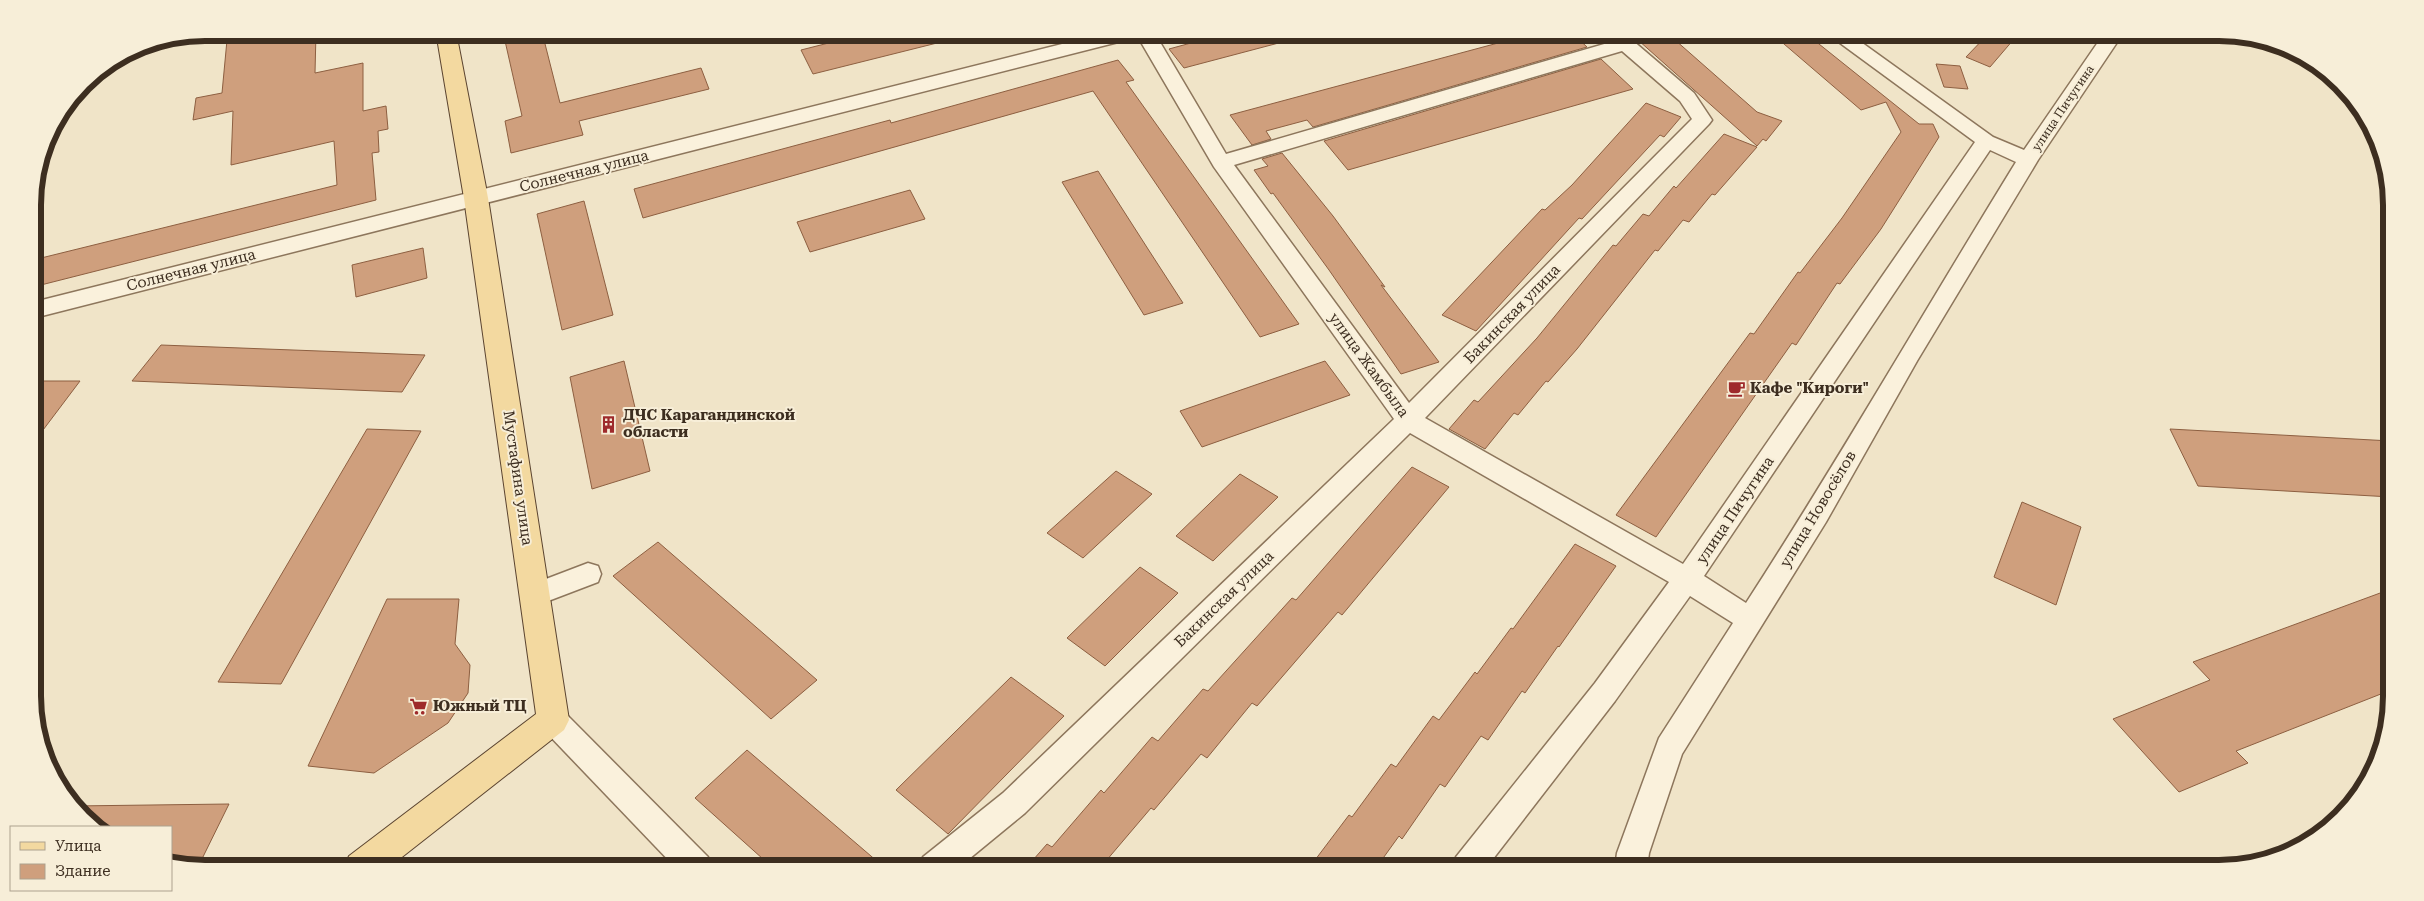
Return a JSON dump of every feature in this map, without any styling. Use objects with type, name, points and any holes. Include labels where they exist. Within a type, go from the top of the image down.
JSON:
[{"type":"main road","name":"Мустафина улица","points":[[448,42],[476,198],[553,720]]},
{"type":"main road","points":[[371,860],[553,720]]},
{"type":"street","points":[[1847,41],[1986,141],[2028,158]]},
{"type":"street","name":"улица Пичугина","points":[[2028,158],[2109,41]]},
{"type":"street","name":"Солнечная улица","points":[[42,308],[1096,42]]},
{"type":"street","name":"улица Жамбыла","points":[[1150,42],[1221,162],[1408,420],[1688,580],[1749,620]]},
{"type":"street","name":"Бакинская улица","points":[[944,860],[1014,803],[1408,420],[1702,120],[1687,97],[1625,44],[1221,162]]},
{"type":"street","name":"улица Пичугина","points":[[1474,859],[1530,792],[1688,580],[1986,141]]},
{"type":"street","name":"улица Новосёлов","points":[[1627,859],[1669,748],[1816,515],[2028,158]]},
{"type":"street","points":[[535,595],[588,574]]},
{"type":"street","points":[[553,720],[689,860]]},
{"type":"building","points":[[1284,41],[1184,68],[1169,49],[1196,42]]},
{"type":"building","points":[[1504,41],[1581,41],[1587,47],[1313,127],[1307,120],[1266,131],[1271,139],[1252,145],[1230,115]]},
{"type":"building","points":[[1639,41],[1677,41],[1757,112],[1782,121],[1766,141],[1763,139],[1757,146]]},
{"type":"building","points":[[1781,41],[1815,41],[1919,124],[1933,124],[1939,137],[1881,229],[1840,284],[1837,283],[1796,345],[1792,343],[1656,537],[1616,515],[1750,333],[1754,334],[1798,272],[1800,273],[1842,218],[1901,132],[1886,102],[1861,110]]},
{"type":"building","points":[[1981,41],[2012,41],[1990,67],[1966,57]]},
{"type":"building","points":[[227,42],[316,42],[315,73],[363,63],[363,111],[386,106],[388,129],[378,131],[379,152],[372,153],[376,200],[42,285],[42,258],[337,185],[334,141],[231,165],[233,111],[193,120],[196,98],[222,93]]},
{"type":"building","points":[[505,42],[544,42],[560,103],[701,68],[709,89],[579,121],[583,135],[511,153],[505,121],[522,116]]},
{"type":"building","points":[[834,42],[942,42],[813,74],[801,50]]},
{"type":"building","points":[[1601,59],[1633,89],[1348,170],[1324,141]]},
{"type":"building","points":[[1118,60],[1134,80],[1126,82],[1299,324],[1260,337],[1093,91],[643,218],[634,189],[890,120],[891,123]]},
{"type":"building","points":[[1936,64],[1960,66],[1968,89],[1944,87]]},
{"type":"building","points":[[1646,103],[1681,117],[1664,137],[1660,135],[1582,219],[1579,218],[1476,331],[1442,315],[1542,209],[1545,210],[1572,185]]},
{"type":"building","points":[[1724,134],[1757,147],[1715,195],[1712,194],[1689,222],[1683,220],[1658,251],[1655,250],[1577,349],[1548,382],[1546,381],[1518,415],[1514,413],[1485,449],[1449,429],[1474,400],[1478,402],[1537,338],[1613,245],[1616,246],[1643,214],[1649,216],[1674,186],[1676,188]]},
{"type":"building","points":[[1282,153],[1333,216],[1385,287],[1381,285],[1439,362],[1401,374],[1329,270],[1254,170],[1268,166],[1262,159]]},
{"type":"building","points":[[1098,171],[1183,303],[1144,315],[1062,182]]},
{"type":"building","points":[[910,190],[925,219],[810,252],[797,222]]},
{"type":"building","points":[[584,201],[613,315],[562,330],[537,214]]},
{"type":"building","points":[[423,248],[427,278],[356,297],[352,265]]},
{"type":"building","points":[[161,345],[425,355],[402,392],[132,381]]},
{"type":"building","name":"ДЧС Карагандинской области","points":[[624,361],[650,471],[592,489],[570,377]]},
{"type":"building","points":[[1325,361],[1350,395],[1202,447],[1180,411]]},
{"type":"building","points":[[42,381],[80,381],[42,432]]},
{"type":"building","points":[[367,429],[421,431],[281,684],[218,682]]},
{"type":"building","points":[[2170,429],[2383,441],[2383,497],[2198,486]]},
{"type":"building","points":[[1412,467],[1449,487],[1342,615],[1338,612],[1257,706],[1252,703],[1207,758],[1201,754],[1154,810],[1151,808],[1107,860],[1033,860],[1047,844],[1052,847],[1101,790],[1104,793],[1152,737],[1158,741],[1203,689],[1208,691],[1292,598],[1296,600]]},
{"type":"building","points":[[1116,471],[1152,494],[1083,558],[1047,533]]},
{"type":"building","points":[[1240,474],[1278,497],[1213,561],[1176,536]]},
{"type":"building","points":[[2022,502],[2081,527],[2056,605],[1994,577]]},
{"type":"building","points":[[658,542],[817,680],[771,719],[613,576]]},
{"type":"building","points":[[1575,544],[1616,566],[1559,647],[1525,693],[1522,691],[1488,740],[1481,736],[1445,787],[1440,784],[1402,839],[1399,836],[1382,859],[1315,859],[1349,815],[1352,817],[1391,764],[1396,767],[1433,716],[1439,720],[1475,672],[1477,674],[1511,628],[1513,629]]},
{"type":"building","points":[[1140,567],[1178,593],[1105,666],[1067,638]]},
{"type":"building","points":[[2383,592],[2383,693],[2236,751],[2248,763],[2179,792],[2113,719],[2210,680],[2193,662]]},
{"type":"building","points":[[387,599],[459,599],[455,644],[470,665],[468,693],[448,723],[374,773],[308,766]]},
{"type":"building","points":[[1011,677],[1064,716],[948,834],[896,790]]},
{"type":"building","points":[[747,750],[875,860],[764,860],[695,798]]},
{"type":"building","points":[[229,804],[202,860],[172,857],[172,826],[106,826],[84,806]]},
{"type":"place","name":"Кафе \"Кироги\"","points":[[1736,388]]},
{"type":"place","name":"ДЧС Карагандинской области","points":[[609,424]]},
{"type":"place","name":"Южный ТЦ","points":[[419,706]]}]
